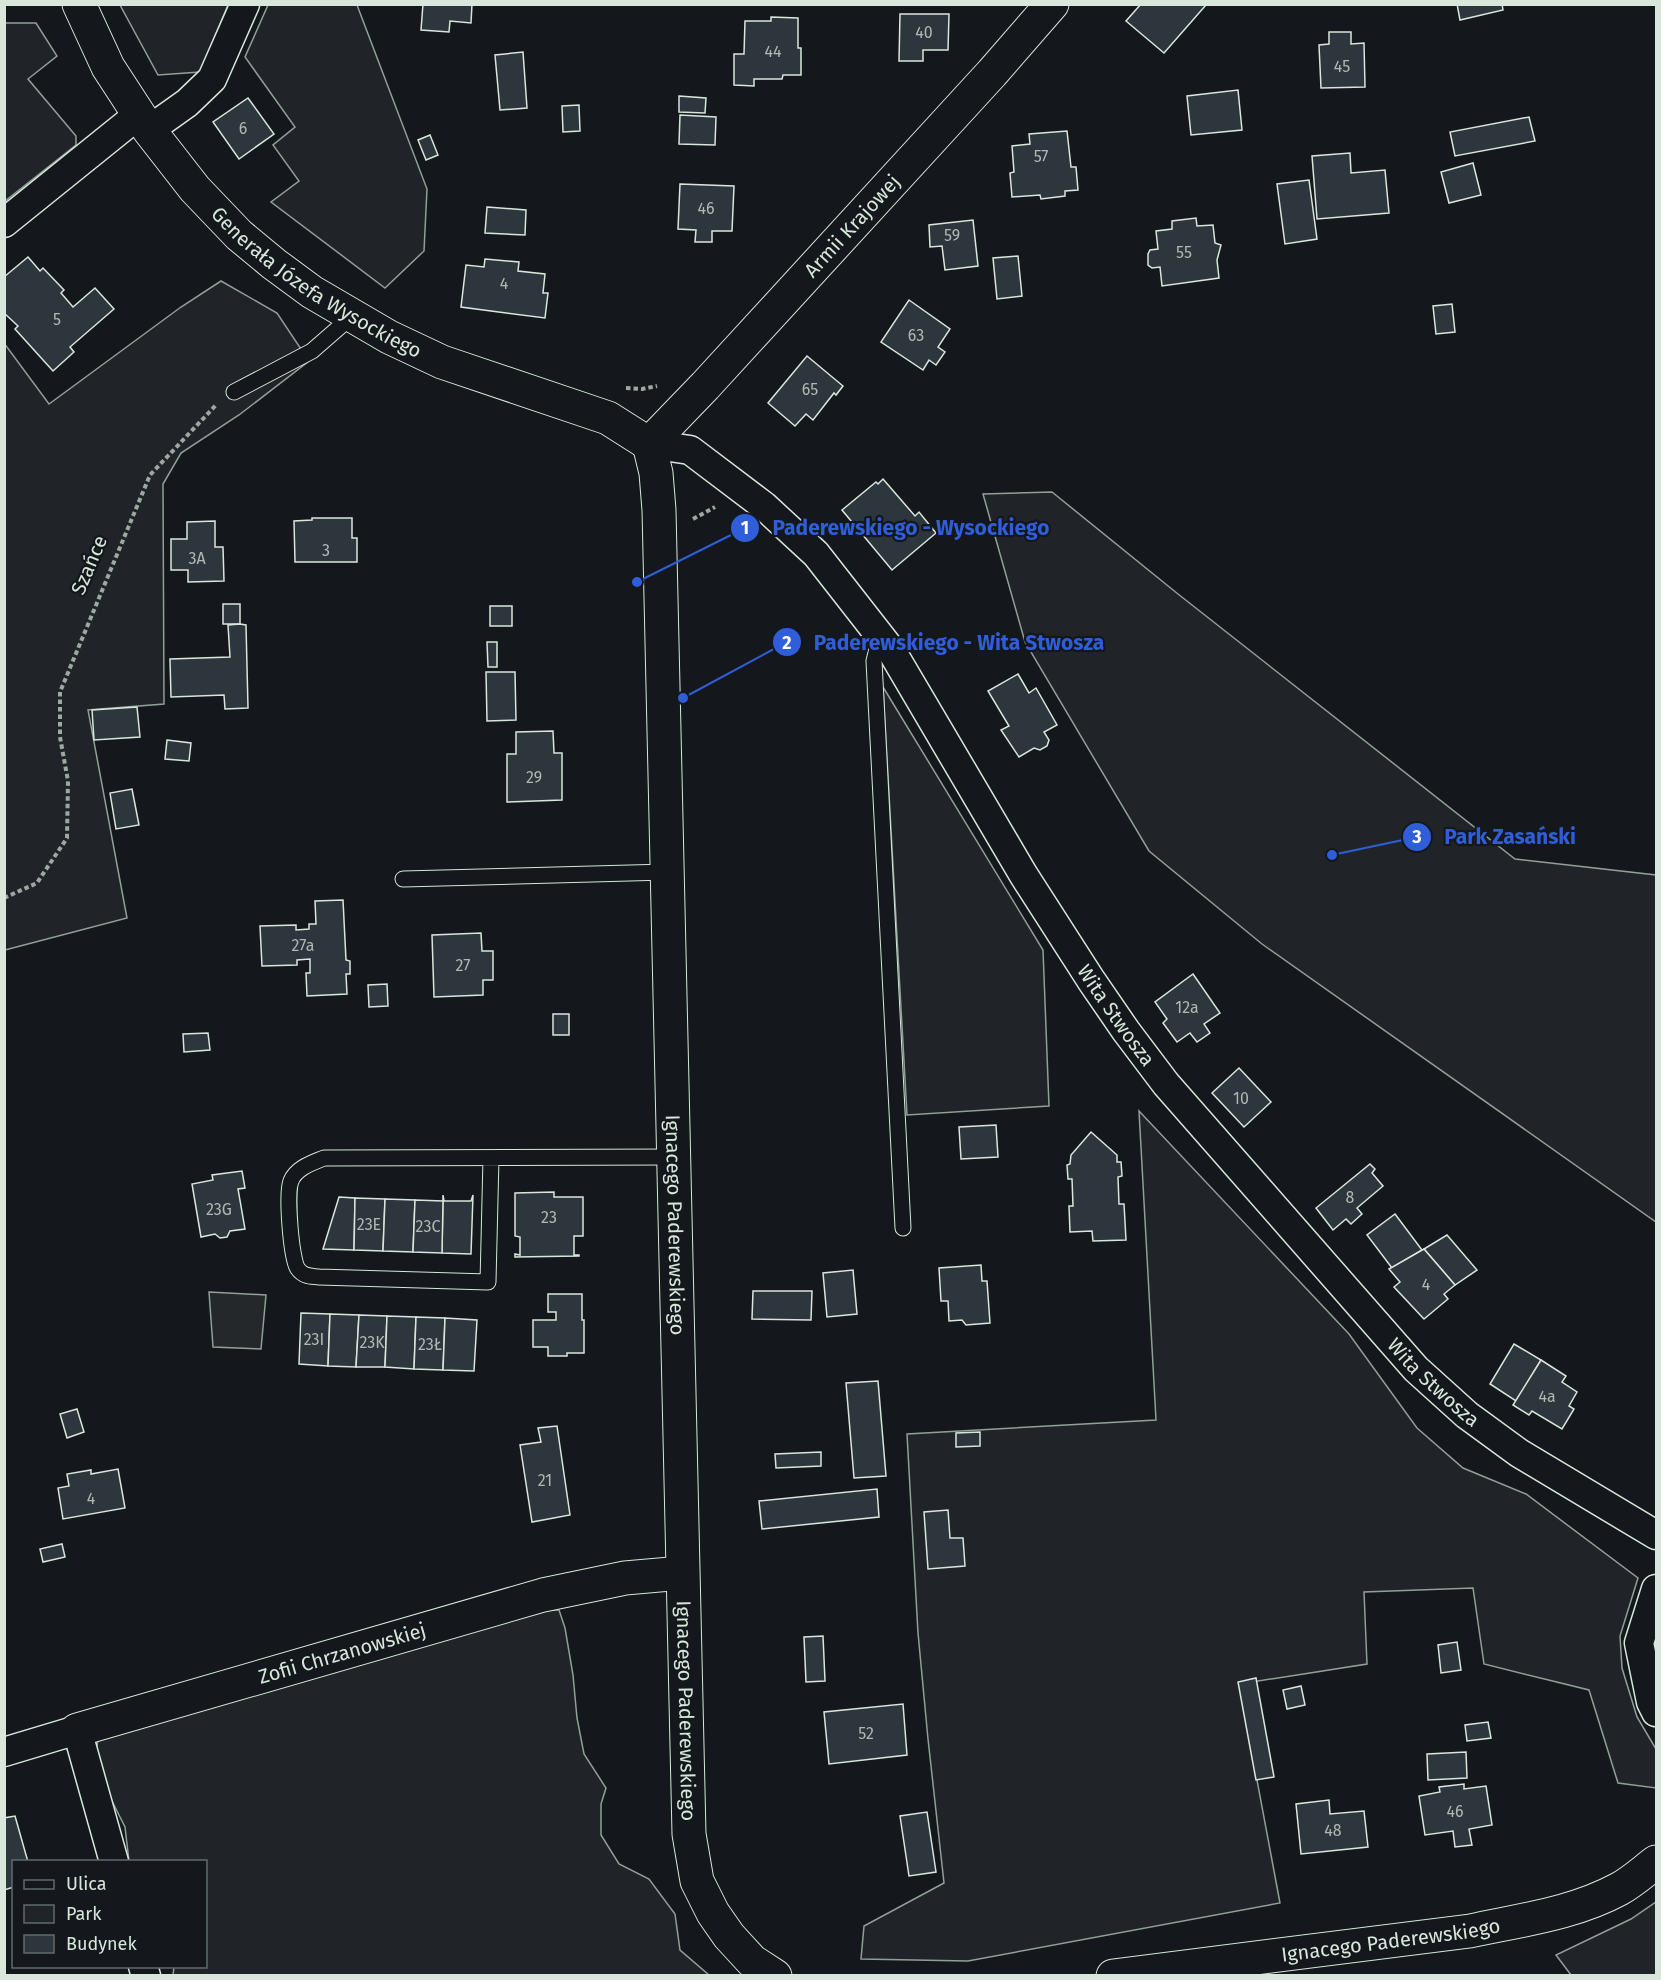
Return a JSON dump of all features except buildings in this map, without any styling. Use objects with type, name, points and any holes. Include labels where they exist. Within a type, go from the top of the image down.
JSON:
[{"type":"street","name":"Generała Józefa Wysockiego","points":[[79,4],[108,66],[144,123],[195,189],[239,235],[312,292],[389,338],[442,362],[608,418],[649,444]]},
{"type":"street","points":[[4,223],[144,123],[187,103],[212,79],[244,4]]},
{"type":"street","name":"Armii Krajowej","points":[[649,444],[992,73],[1052,4]]},
{"type":"street","name":"Wita Stwosza","points":[[649,444],[690,450],[764,506],[816,554],[891,650],[1035,894],[1097,989],[1166,1084],[1416,1369],[1467,1415],[1519,1453],[1656,1534]]},
{"type":"street","name":"Ignacego Paderewskiego","points":[[649,444],[656,473],[659,510],[689,1834],[697,1881],[713,1913],[729,1936],[752,1961],[775,1976]]},
{"type":"street","name":"Zofii Chrzanowskiej","points":[[4,1752],[543,1595],[625,1578],[682,1573]]},
{"type":"street","points":[[1656,1589],[1639,1643],[1651,1702],[1656,1712]]},
{"type":"street","points":[[77,1730],[113,1860]]},
{"type":"street","name":"Ignacego Paderewskiego","points":[[1113,1976],[1470,1931],[1569,1910],[1619,1889],[1656,1862]]},
{"type":"lane","points":[[234,392],[312,351],[351,317]]},
{"type":"lane","points":[[880,636],[874,661],[903,1228]]},
{"type":"lane","points":[[403,879],[667,872]]},
{"type":"lane","points":[[491,1158],[488,1282],[306,1276],[297,1269],[293,1257],[289,1195],[291,1180],[304,1166],[324,1158],[673,1157]]},
{"type":"path","name":"Szańce","points":[[4,898],[37,883],[67,838],[68,781],[60,737],[60,692],[150,475],[222,398],[234,392]]},
{"type":"path","points":[[691,522],[694,517],[708,509],[717,506],[725,507]]},
{"type":"green space","points":[[120,5],[228,5],[200,72],[158,75]]},
{"type":"green space","points":[[268,5],[357,5],[427,189],[424,251],[385,288],[271,202],[299,181],[273,145],[295,127],[245,57]]},
{"type":"green space","points":[[5,23],[36,23],[57,56],[28,79],[76,136],[76,145],[5,201]]},
{"type":"green space","points":[[221,281],[277,313],[309,361],[239,415],[181,453],[163,484],[164,704],[88,710],[127,918],[5,950],[4,343],[49,404],[181,307]]},
{"type":"green space","points":[[1052,492],[1515,859],[1656,875],[1656,1222],[1262,944],[1149,851],[1025,642],[983,494]]},
{"type":"green space","points":[[883,687],[1043,950],[1049,1106],[907,1115]]},
{"type":"green space","points":[[1139,1111],[1349,1334],[1417,1428],[1463,1468],[1526,1494],[1638,1578],[1620,1636],[1622,1668],[1637,1717],[1656,1749],[1656,1788],[1618,1783],[1589,1690],[1484,1664],[1473,1588],[1364,1592],[1367,1664],[1239,1684],[1280,1903],[968,1961],[861,1959],[864,1926],[944,1883],[918,1633],[907,1434],[1156,1420]]},
{"type":"green space","points":[[540,1610],[559,1610],[565,1628],[584,1754],[606,1788],[601,1804],[601,1835],[619,1864],[649,1879],[675,1914],[680,1950],[709,1975],[173,1975],[174,1968],[207,1968],[207,1860],[129,1860],[125,1827],[108,1793],[96,1754],[98,1739]]},
{"type":"green space","points":[[1656,1902],[1656,1975],[1571,1975],[1556,1955],[1631,1919]]},
{"type":"shaded area","points":[[209,1292],[266,1295],[261,1349],[213,1347]]},
{"type":"place","name":"Paderewskiego - Wysockiego","points":[[637,582]]},
{"type":"place","name":"Paderewskiego - Wita Stwosza","points":[[683,698]]},
{"type":"place","name":"Park Zasański","points":[[1332,855]]}]
